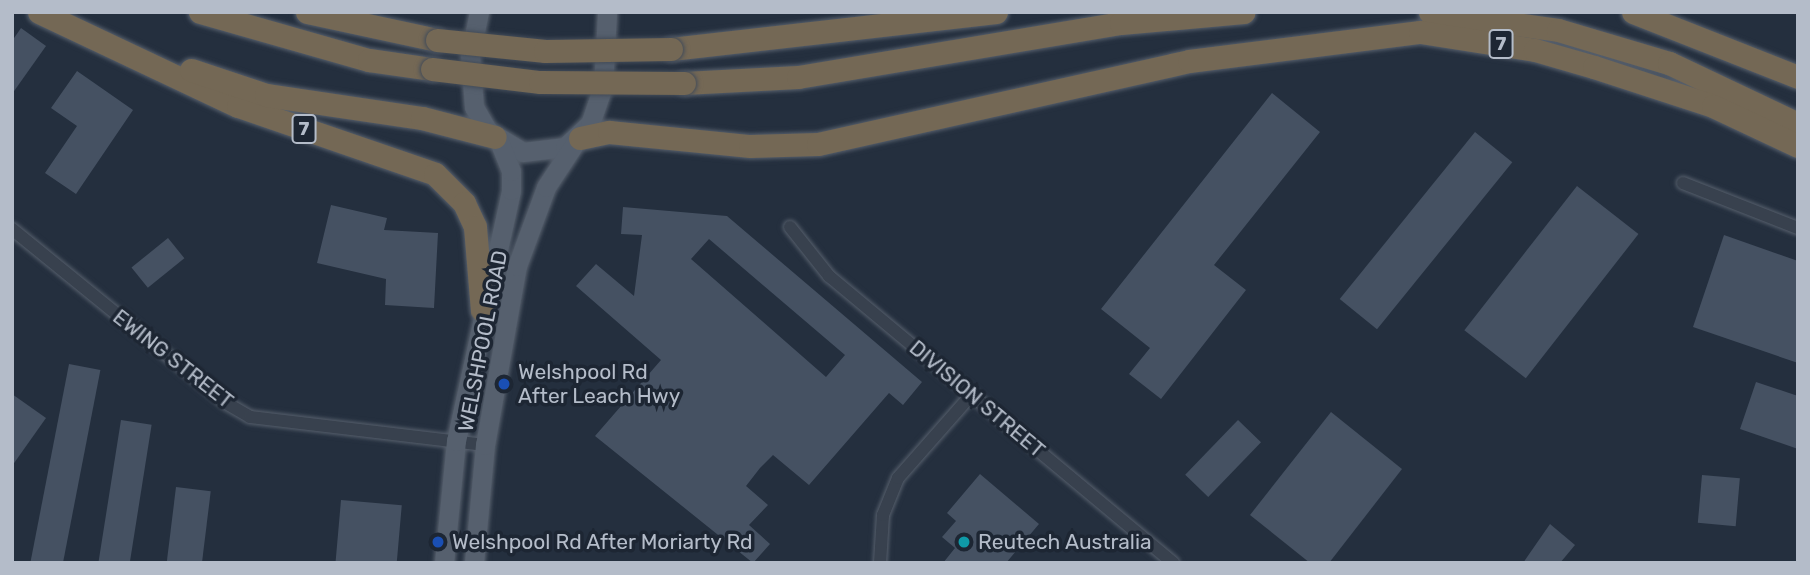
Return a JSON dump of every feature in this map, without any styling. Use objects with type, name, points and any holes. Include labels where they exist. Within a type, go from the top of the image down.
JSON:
[{"type":"highway","points":[[40,12],[266,94],[422,118],[497,138]]},
{"type":"highway","name":"7","points":[[40,12],[238,106],[435,174],[464,203],[475,227],[482,310]]},
{"type":"highway","points":[[200,12],[369,61],[540,82],[684,83],[798,77],[1121,23],[1244,12]]},
{"type":"highway","points":[[307,12],[437,40],[545,51],[671,49],[996,12]]},
{"type":"highway","name":"7","points":[[1430,12],[1558,30],[1669,63],[1798,124]]},
{"type":"highway","points":[[1633,12],[1798,77]]},
{"type":"highway","name":"7","points":[[578,139],[609,132],[750,146],[818,144],[1188,61],[1420,32],[1535,50],[1594,67],[1713,106],[1798,146]]},
{"type":"main road","name":"WELSHPOOL ROAD","points":[[444,563],[456,441],[482,310],[512,184],[497,138],[479,118],[470,91],[470,55],[479,12]]},
{"type":"main road","name":"WELSHPOOL ROAD","points":[[473,557],[485,445],[517,267],[546,187],[578,139],[603,87],[607,12]]},
{"type":"main road","points":[[497,138],[523,152],[578,139]]},
{"type":"street","points":[[1683,183],[1798,228]]},
{"type":"street","name":"DIVISION STREET","points":[[790,227],[829,276],[1173,563]]},
{"type":"street","name":"EWING STREET","points":[[12,229],[226,403],[250,417],[485,445]]},
{"type":"street","points":[[880,563],[883,515],[898,478],[972,394]]},
{"type":"building","points":[[21,28],[46,46],[12,94],[12,41]]},
{"type":"building","points":[[77,71],[133,110],[76,194],[45,173],[77,126],[51,108]]},
{"type":"building","points":[[1272,93],[1320,132],[1214,265],[1246,290],[1161,399],[1129,374],[1150,348],[1101,309]]},
{"type":"building","points":[[1475,132],[1512,162],[1377,329],[1340,299]]},
{"type":"building","points":[[1577,186],[1638,234],[1526,378],[1464,330]]},
{"type":"building","points":[[331,205],[387,218],[384,230],[438,233],[434,308],[385,305],[386,279],[317,263]]},
{"type":"building","points":[[623,207],[727,216],[922,382],[903,405],[889,393],[809,485],[773,455],[760,468],[746,486],[768,505],[749,525],[770,544],[753,563],[595,436],[661,360],[576,286],[596,264],[634,296],[642,235],[621,234]],"holes":[[[709,239],[845,355],[826,377],[691,259]]]},
{"type":"building","points":[[1724,235],[1798,261],[1798,363],[1693,327]]},
{"type":"building","points":[[168,238],[184,258],[148,288],[131,268]]},
{"type":"building","points":[[69,364],[100,370],[63,563],[30,562]]},
{"type":"building","points":[[1756,382],[1798,396],[1798,449],[1740,429]]},
{"type":"building","points":[[12,394],[46,418],[12,466]]},
{"type":"building","points":[[1331,412],[1402,469],[1329,563],[1310,563],[1250,515]]},
{"type":"building","points":[[121,420],[152,425],[130,563],[98,563]]},
{"type":"building","points":[[1238,420],[1261,442],[1208,497],[1185,475]]},
{"type":"building","points":[[980,474],[1039,524],[1006,563],[943,563],[955,548],[942,537],[956,521],[947,513]]},
{"type":"building","points":[[1702,475],[1740,478],[1736,526],[1698,523]]},
{"type":"building","points":[[176,487],[211,491],[202,563],[167,563]]},
{"type":"building","points":[[341,500],[402,505],[397,563],[336,563]]},
{"type":"building","points":[[1550,524],[1575,545],[1560,563],[1523,563]]},
{"type":"place","name":"Welshpool Rd After Leach Hwy","points":[[504,384]]},
{"type":"place","name":"Welshpool Rd After Moriarty Rd","points":[[438,542]]},
{"type":"place","name":"Reutech Australia","points":[[964,542]]}]
